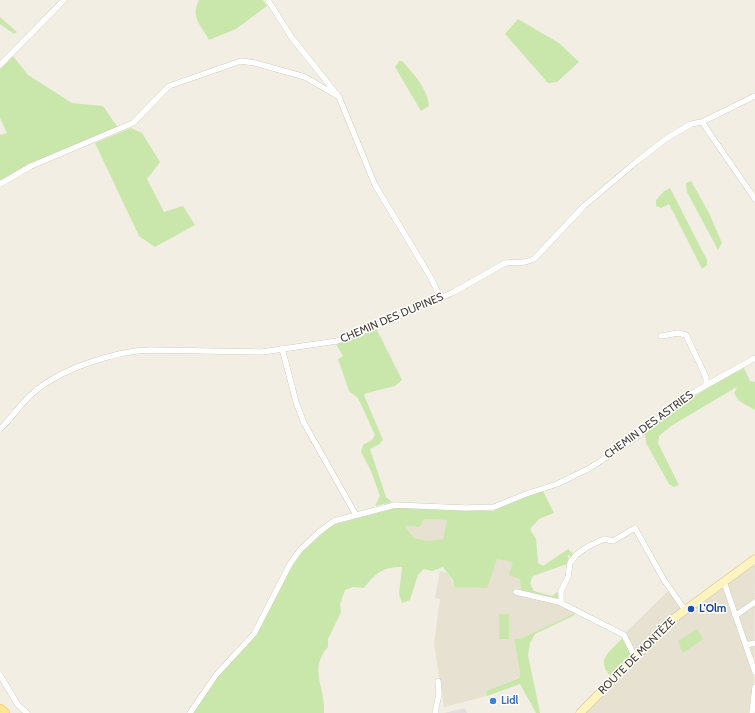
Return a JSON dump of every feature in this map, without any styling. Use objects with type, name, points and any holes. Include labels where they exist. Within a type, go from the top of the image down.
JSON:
[{"type":"main road","points":[[0,709],[5,713]]},
{"type":"street","points":[[0,66],[64,0]]},
{"type":"street","points":[[268,0],[292,38],[339,97],[375,184],[431,278],[440,297]]},
{"type":"street","points":[[0,184],[31,166],[120,130],[133,123],[169,86],[241,61],[255,63],[305,77],[339,97]]},
{"type":"street","name":"CHEMIN DES DUPINES","points":[[0,429],[38,389],[67,372],[106,356],[133,350],[262,352],[337,341],[440,297],[505,263],[525,262],[538,256],[584,206],[636,162],[691,124],[702,122],[755,96]]},
{"type":"street","points":[[702,122],[755,199]]},
{"type":"street","points":[[661,336],[678,333],[686,335],[706,377],[706,385]]},
{"type":"street","points":[[282,348],[296,402],[304,423],[356,515]]},
{"type":"street","name":"CHEMIN DES ASTRIES","points":[[190,713],[216,675],[254,634],[282,576],[300,550],[318,532],[334,521],[395,505],[466,508],[494,507],[526,494],[557,484],[590,468],[637,437],[666,412],[706,385],[755,358]]},
{"type":"street","points":[[561,603],[561,591],[568,577],[570,563],[576,555],[604,539],[614,541],[635,528],[667,584],[685,610]]},
{"type":"street","name":"ROUTE DE MONTÈZE","points":[[580,713],[635,657],[685,610],[755,559]]},
{"type":"street","points":[[724,582],[755,672]]},
{"type":"street","points":[[516,592],[561,603],[624,635],[635,657]]},
{"type":"street","points":[[735,616],[755,602]]},
{"type":"street","points":[[746,645],[755,643]]},
{"type":"street","points":[[0,675],[18,705],[27,713]]},
{"type":"street","points":[[435,713],[439,694],[438,681]]},
{"type":"street","points":[[752,713],[755,687]]},
{"type":"shaded area","points":[[424,519],[447,520],[443,539],[428,541],[414,538],[405,526],[420,527]]},
{"type":"shaded area","points":[[497,559],[513,561],[521,579],[520,589],[555,600],[577,612],[522,638],[514,639],[520,673],[518,678],[486,691],[487,696],[444,707],[434,644],[440,599],[435,598],[440,571],[447,573],[450,576],[454,587]]},
{"type":"shaded area","points":[[755,559],[754,713],[580,713],[635,657],[626,632],[669,590],[684,609]]},
{"type":"shaded area","points":[[465,708],[467,713],[444,713]]},
{"type":"green space","points":[[199,0],[263,0],[267,6],[236,29],[209,40],[196,16]]},
{"type":"green space","points":[[0,17],[17,32],[14,34],[0,24]]},
{"type":"green space","points":[[518,19],[559,43],[579,62],[557,82],[548,83],[505,34]]},
{"type":"green space","points":[[13,56],[28,75],[72,103],[103,106],[118,128],[43,159],[0,182],[0,135],[7,133],[0,118],[0,69]]},
{"type":"green space","points":[[399,61],[402,61],[411,71],[426,93],[429,106],[421,111],[395,67]]},
{"type":"green space","points":[[131,128],[142,133],[160,162],[147,179],[164,212],[183,206],[195,225],[155,247],[139,236],[95,143]]},
{"type":"green space","points":[[691,181],[709,213],[722,243],[718,250],[687,192],[686,183]]},
{"type":"green space","points":[[670,188],[707,260],[707,265],[702,269],[669,204],[661,208],[656,206],[656,200],[664,191]]},
{"type":"green space","points":[[376,328],[402,380],[395,386],[364,395],[383,440],[378,445],[370,449],[386,497],[392,502],[375,506],[380,496],[371,471],[361,452],[363,445],[372,440],[375,435],[358,398],[349,391],[338,359],[343,356],[336,344]]},
{"type":"green space","points":[[744,368],[750,381],[755,382],[755,410],[739,401],[734,393],[737,388],[735,388],[671,426],[659,436],[658,443],[679,485],[674,487],[669,484],[646,443],[645,433],[668,414],[718,382]]},
{"type":"green space","points":[[543,491],[554,513],[539,519],[530,529],[536,539],[538,563],[543,566],[568,549],[574,555],[571,557],[569,555],[567,556],[569,558],[567,564],[533,576],[530,583],[534,591],[552,596],[559,591],[558,600],[521,593],[520,579],[509,575],[513,562],[497,559],[487,588],[454,587],[453,580],[443,567],[432,571],[424,569],[418,575],[410,600],[402,603],[399,594],[402,567],[389,568],[372,578],[364,588],[353,587],[345,590],[340,604],[341,612],[328,639],[328,647],[322,655],[319,663],[318,671],[323,695],[324,713],[192,713],[216,678],[249,643],[288,572],[302,552],[332,525],[396,508],[493,511],[525,496]],"holes":[[[424,519],[447,520],[443,539],[428,541],[414,538],[405,526],[420,527]]]},
{"type":"green space","points":[[577,612],[573,616],[535,634],[530,643],[528,655],[540,713],[536,713],[520,684],[487,696],[486,691],[519,678],[520,673],[514,639],[522,638]]},
{"type":"green space","points":[[499,614],[509,614],[509,639],[499,639]]},
{"type":"green space","points":[[697,629],[703,639],[683,653],[678,641]]},
{"type":"green space","points":[[623,637],[631,654],[627,661],[611,676],[606,670],[604,664],[605,659]]},
{"type":"place","name":"L'Olm","points":[[691,609]]},
{"type":"place","name":"Lidl","points":[[493,701]]}]
